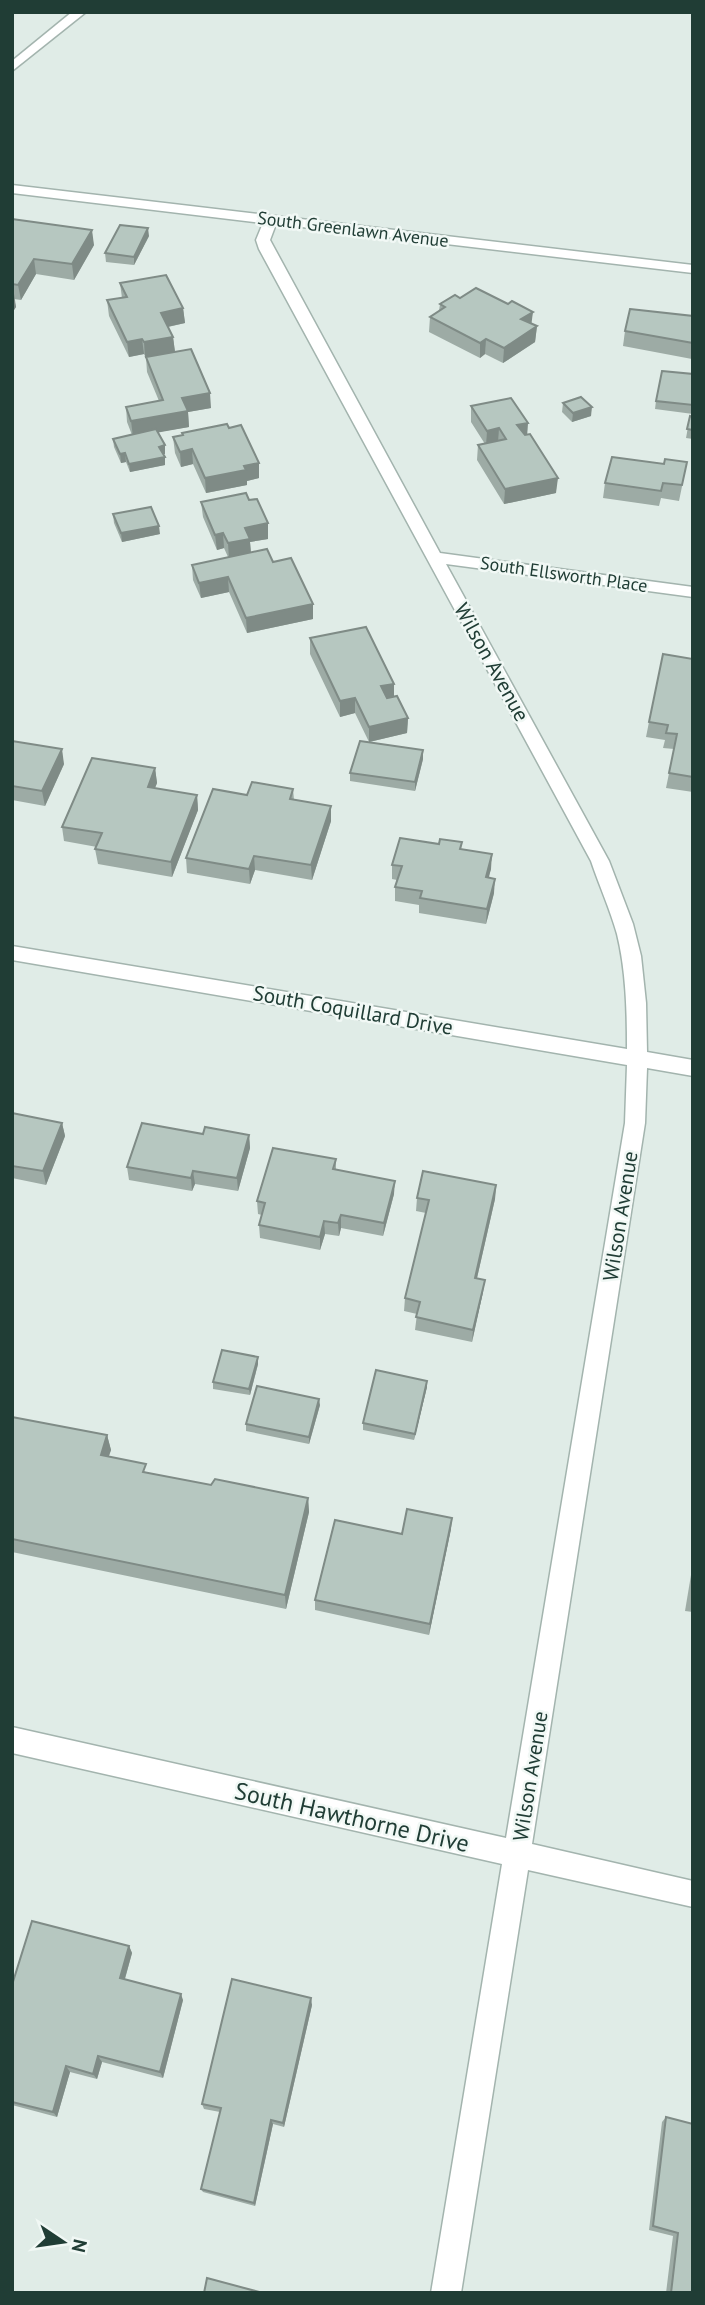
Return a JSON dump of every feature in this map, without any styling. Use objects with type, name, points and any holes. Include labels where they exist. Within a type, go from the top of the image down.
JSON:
[{"type":"street","points":[[12,67],[80,12]]},
{"type":"street","name":"South Greenlawn Avenue","points":[[12,189],[693,269]]},
{"type":"street","name":"Wilson Avenue","points":[[271,219],[263,240],[266,249],[600,861],[626,933],[632,965],[637,1059],[635,1123],[446,2293]]},
{"type":"street","name":"South Ellsworth Place","points":[[434,557],[693,592]]},
{"type":"street","name":"South Coquillard Drive","points":[[12,953],[693,1068]]},
{"type":"street","name":"South Hawthorne Drive","points":[[12,1740],[693,1894]]},
{"type":"building","points":[[12,219],[92,230],[72,264],[34,259],[18,285],[12,284]]},
{"type":"building","points":[[120,225],[148,228],[134,257],[105,253]]},
{"type":"building","points":[[166,275],[183,308],[161,313],[173,337],[127,342],[107,300],[127,297],[120,283]]},
{"type":"building","points":[[476,288],[508,304],[512,301],[533,312],[521,319],[537,326],[504,348],[486,339],[480,343],[430,317],[445,307],[440,304],[455,295],[460,298]]},
{"type":"building","points":[[630,309],[693,316],[693,343],[625,331]]},
{"type":"building","points":[[191,349],[210,393],[182,398],[188,411],[131,421],[126,407],[163,400],[146,357]]},
{"type":"building","points":[[662,371],[693,374],[693,405],[656,401]]},
{"type":"building","points":[[581,397],[592,407],[573,413],[563,403]]},
{"type":"building","points":[[511,398],[528,423],[517,425],[525,435],[530,434],[558,478],[505,489],[478,445],[506,439],[499,428],[487,431],[471,406]]},
{"type":"building","points":[[690,416],[693,417],[693,430],[687,429]]},
{"type":"building","points":[[227,424],[229,428],[241,425],[259,463],[244,466],[246,470],[205,478],[192,449],[180,452],[173,437]]},
{"type":"building","points":[[156,429],[165,445],[159,447],[165,457],[129,464],[125,453],[120,454],[113,439]]},
{"type":"building","points":[[612,457],[664,464],[665,459],[687,462],[682,485],[663,483],[661,491],[605,483]]},
{"type":"building","points":[[246,493],[249,500],[257,499],[268,523],[245,528],[250,539],[228,543],[223,533],[215,535],[201,502]]},
{"type":"building","points":[[151,507],[159,526],[121,533],[113,514]]},
{"type":"building","points":[[267,549],[273,562],[291,558],[313,604],[246,618],[228,577],[199,583],[192,565]]},
{"type":"building","points":[[366,627],[394,684],[381,686],[387,698],[397,696],[408,718],[369,727],[355,698],[340,701],[310,638]]},
{"type":"building","points":[[663,654],[693,659],[693,777],[669,773],[677,734],[666,733],[668,725],[649,722]]},
{"type":"building","points":[[12,741],[62,749],[42,791],[12,786]]},
{"type":"building","points":[[360,741],[423,750],[415,782],[350,773]]},
{"type":"building","points":[[92,758],[155,768],[148,787],[197,795],[171,862],[95,849],[102,833],[62,827]]},
{"type":"building","points":[[252,782],[293,789],[290,799],[331,806],[311,865],[254,856],[249,869],[186,858],[213,789],[247,795]]},
{"type":"building","points":[[400,838],[439,844],[440,839],[462,842],[460,849],[492,854],[486,877],[495,879],[487,909],[420,898],[422,891],[395,887],[402,866],[392,865]]},
{"type":"building","points":[[12,1113],[62,1123],[43,1171],[12,1166]]},
{"type":"building","points":[[142,1123],[203,1134],[205,1127],[249,1135],[237,1178],[193,1171],[191,1178],[127,1167]]},
{"type":"building","points":[[273,1148],[336,1159],[333,1169],[395,1181],[384,1223],[341,1215],[338,1223],[324,1221],[320,1237],[259,1225],[265,1203],[257,1201]]},
{"type":"building","points":[[423,1171],[496,1185],[475,1278],[485,1280],[473,1330],[416,1317],[420,1302],[405,1298],[429,1200],[417,1198]]},
{"type":"building","points":[[222,1350],[258,1357],[249,1389],[213,1382]]},
{"type":"building","points":[[376,1370],[427,1381],[415,1434],[363,1423]]},
{"type":"building","points":[[257,1386],[319,1399],[309,1437],[246,1424]]},
{"type":"building","points":[[12,1417],[107,1435],[101,1455],[146,1464],[143,1472],[211,1485],[215,1479],[308,1498],[285,1595],[12,1539]]},
{"type":"building","points":[[407,1509],[452,1518],[430,1624],[315,1600],[335,1520],[402,1534]]},
{"type":"building","points":[[32,1921],[129,1946],[120,1978],[181,1994],[160,2072],[98,2056],[93,2074],[66,2066],[53,2112],[12,2102],[12,1985]]},
{"type":"building","points":[[232,1979],[311,1998],[283,2123],[271,2120],[254,2203],[201,2189],[221,2108],[202,2104]]},
{"type":"building","points":[[666,2117],[693,2124],[693,2293],[671,2293],[678,2233],[653,2226]]},
{"type":"building","points":[[207,2278],[263,2293],[204,2293]]}]
